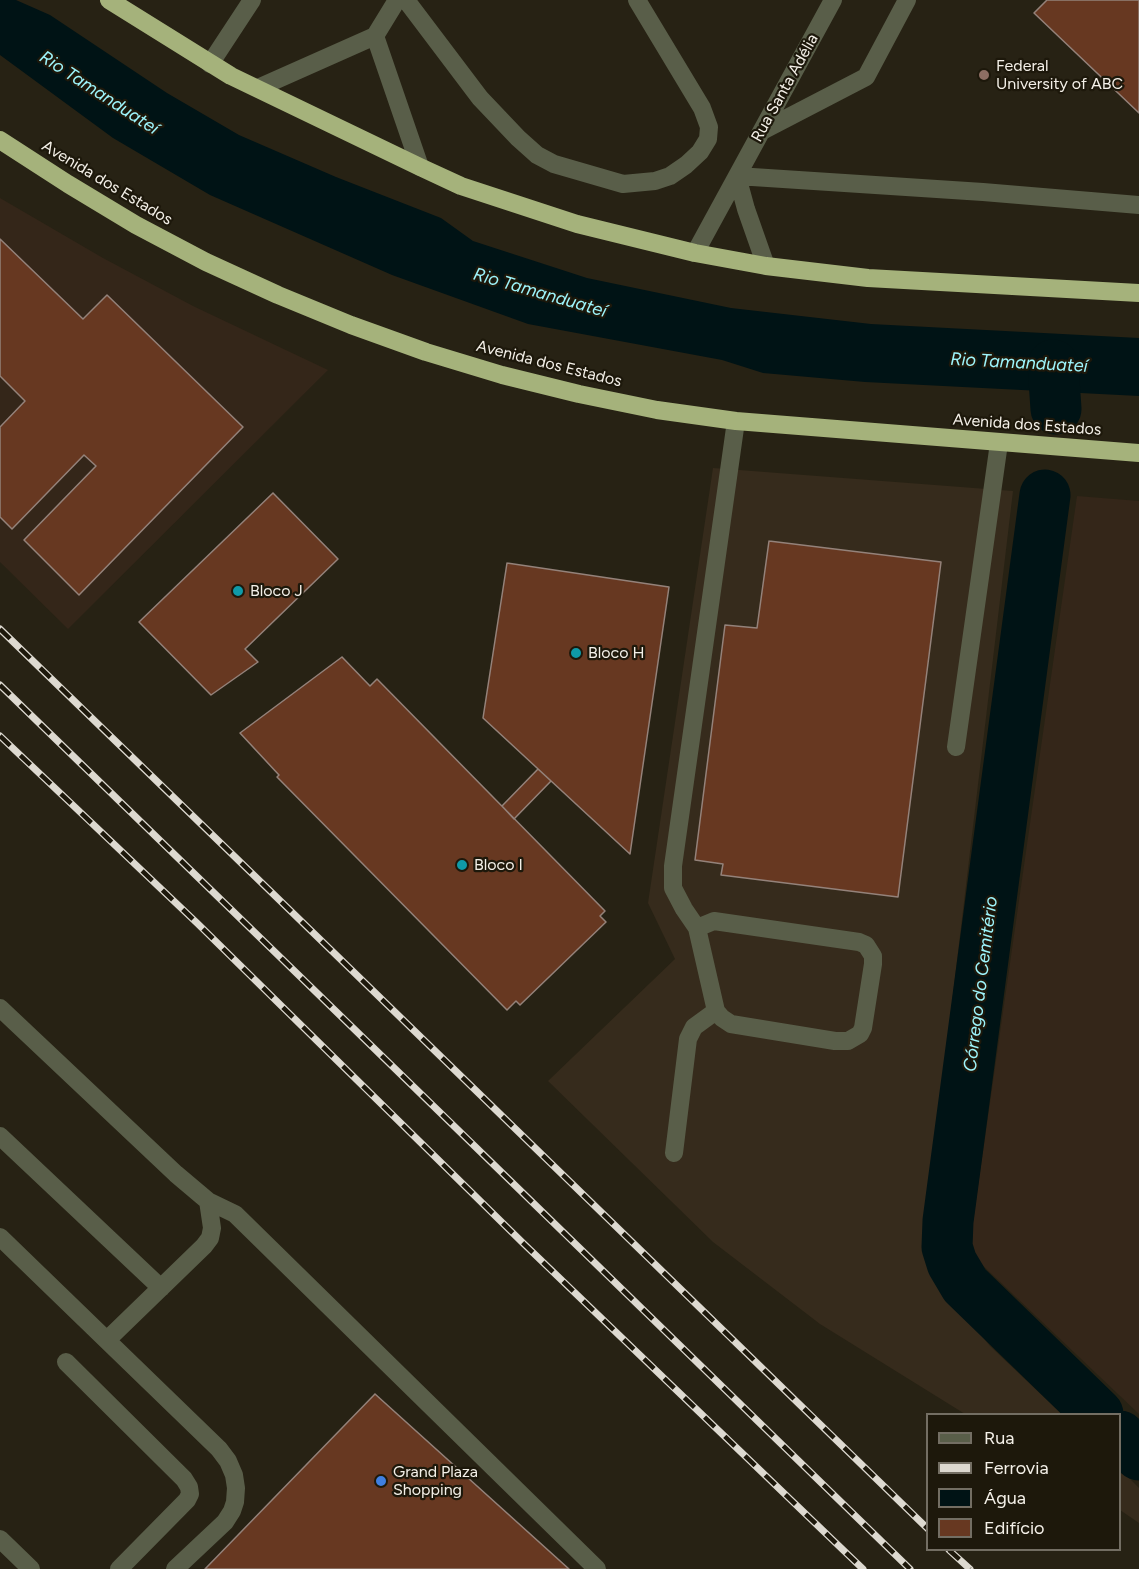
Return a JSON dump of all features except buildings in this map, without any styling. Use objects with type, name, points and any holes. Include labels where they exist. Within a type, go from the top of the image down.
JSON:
[{"type":"highway","points":[[109,0],[210,64],[420,167],[461,186],[578,224],[695,253],[766,266],[868,278],[1139,293]]},
{"type":"highway","name":"Avenida dos Estados","points":[[0,140],[146,230],[257,286],[351,325],[426,352],[502,375],[657,410],[736,421],[1139,453]]},
{"type":"street","points":[[210,64],[252,0]]},
{"type":"street","points":[[258,88],[375,36],[397,0]]},
{"type":"street","points":[[406,0],[480,98],[537,155],[554,164],[623,184],[655,181],[670,176],[700,152],[708,139],[709,127],[702,108],[637,0]]},
{"type":"street","name":"Rua Santa Adélia","points":[[695,253],[833,0]]},
{"type":"street","points":[[762,131],[866,77],[907,0]]},
{"type":"street","points":[[375,36],[420,167]]},
{"type":"street","points":[[766,266],[737,176],[1139,205]]},
{"type":"street","points":[[697,928],[714,921],[859,942],[870,950],[873,956],[863,1028],[860,1034],[848,1041],[834,1041],[731,1024],[716,1011],[697,928],[678,899],[672,877],[736,421]]},
{"type":"street","points":[[956,747],[999,443]]},
{"type":"street","points":[[0,1008],[177,1174],[208,1201],[235,1214],[597,1569]]},
{"type":"street","points":[[674,1153],[688,1039],[694,1027],[716,1011]]},
{"type":"street","points":[[0,1136],[161,1288]]},
{"type":"street","points":[[107,1340],[210,1238],[212,1228],[208,1201]]},
{"type":"street","points":[[0,1237],[219,1449],[228,1461],[234,1475],[235,1502],[225,1522],[175,1569]]},
{"type":"street","points":[[66,1362],[184,1479],[189,1487],[190,1494],[187,1500],[119,1569]]},
{"type":"street","points":[[0,1539],[31,1569]]},
{"type":"shaded area","points":[[0,198],[103,258],[193,306],[328,370],[68,629],[0,562]]},
{"type":"shaded area","points":[[713,468],[1013,491],[925,1229],[926,1256],[944,1289],[990,1346],[1061,1413],[963,1413],[820,1324],[713,1242],[548,1081],[675,959],[648,903]]},
{"type":"shaded area","points":[[1077,496],[1139,501],[1139,1414],[975,1258],[970,1242]]},
{"type":"shaded area","points":[[1121,1470],[1139,1488],[1139,1523],[1121,1511]]},
{"type":"water","name":"Rio Tamanduateí","points":[[0,0],[16,0],[50,15],[167,93],[239,135],[336,177],[441,218],[473,241],[587,278],[731,308],[871,324],[1139,338],[1139,396],[865,382],[763,373],[722,360],[528,324],[392,275],[210,195],[113,138],[0,55]]},
{"type":"waterway","name":"Córrego do Cemitério","points":[[1053,365],[1056,409]]},
{"type":"waterway","name":"Córrego do Cemitério","points":[[1045,495],[948,1221],[947,1247],[952,1263],[965,1285],[1097,1413]]},
{"type":"waterway","name":"Córrego do Cemitério","points":[[1121,1437],[1139,1455]]},
{"type":"railway","points":[[0,629],[926,1527]]},
{"type":"railway","points":[[0,685],[910,1569]]},
{"type":"railway","points":[[0,736],[197,923],[524,1244],[863,1569]]},
{"type":"railway","points":[[950,1551],[970,1569]]},
{"type":"place","name":"Federal University of ABC","points":[[984,75]]},
{"type":"place","name":"Bloco J","points":[[238,591]]},
{"type":"place","name":"Bloco H","points":[[576,653]]},
{"type":"place","name":"Bloco I","points":[[462,865]]},
{"type":"place","name":"Grand Plaza Shopping","points":[[381,1481]]}]
